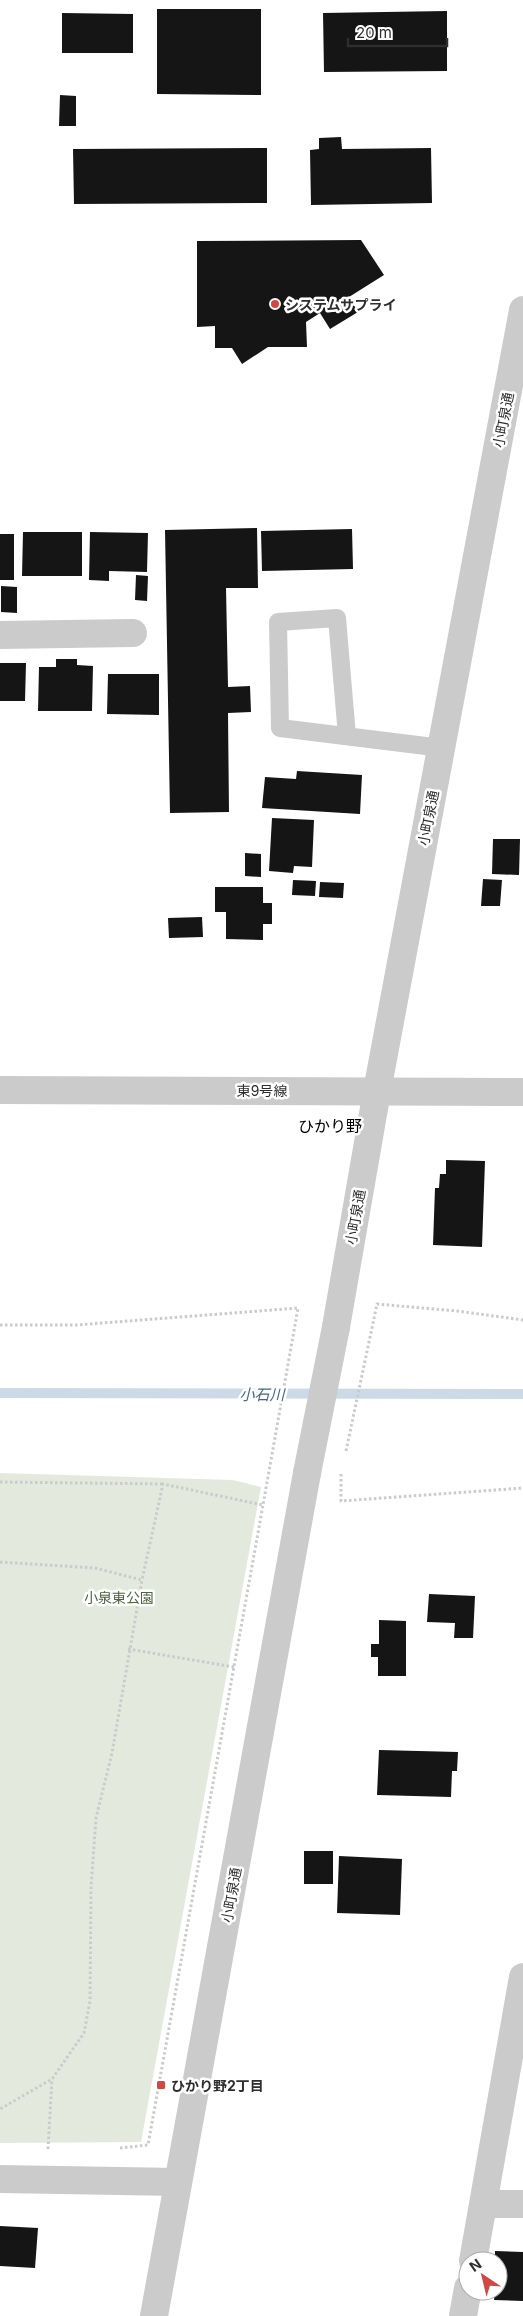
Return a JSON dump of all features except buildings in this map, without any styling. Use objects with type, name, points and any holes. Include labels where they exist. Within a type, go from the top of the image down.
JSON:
[{"type":"street","name":"小町泉通","points":[[154,2316],[307,1474],[336,1327],[377,1091],[442,748],[516,388],[523,310]]},
{"type":"street","points":[[0,635],[133,634]]},
{"type":"street","name":"東9号線","points":[[0,1090],[523,1092]]},
{"type":"street","points":[[475,2251],[523,1977]]},
{"type":"street","points":[[0,2179],[178,2182]]},
{"type":"street","points":[[484,2204],[523,2204]]},
{"type":"street","points":[[463,2316],[466,2301]]},
{"type":"lane","points":[[347,736],[337,618],[278,622],[280,728],[442,748]]},
{"type":"path","points":[[344,1458],[377,1304],[457,1311],[523,1320]]},
{"type":"path","points":[[0,1325],[76,1325],[298,1308],[148,2146],[111,2148]]},
{"type":"path","points":[[342,1467],[341,1501],[523,1488]]},
{"type":"path","points":[[0,1482],[163,1484],[263,1504]]},
{"type":"path","points":[[0,2109],[52,2079],[84,2033],[90,2001],[91,1887],[96,1818],[112,1753],[128,1649],[163,1484]]},
{"type":"path","points":[[0,1562],[96,1568],[142,1580]]},
{"type":"path","points":[[128,1649],[234,1667]]},
{"type":"path","points":[[48,2154],[52,2079]]},
{"type":"green space","name":"小泉東公園","points":[[0,1473],[233,1480],[261,1487],[141,2142],[0,2143]]},
{"type":"waterway","name":"小石川","points":[[0,1393],[523,1394]]},
{"type":"place","name":"システムサプライ","points":[[275,304]]},
{"type":"place","name":"ひかり野2丁目","points":[[161,2085]]},
{"type":"district","name":"ひかり野","points":[[330,1126]]}]
